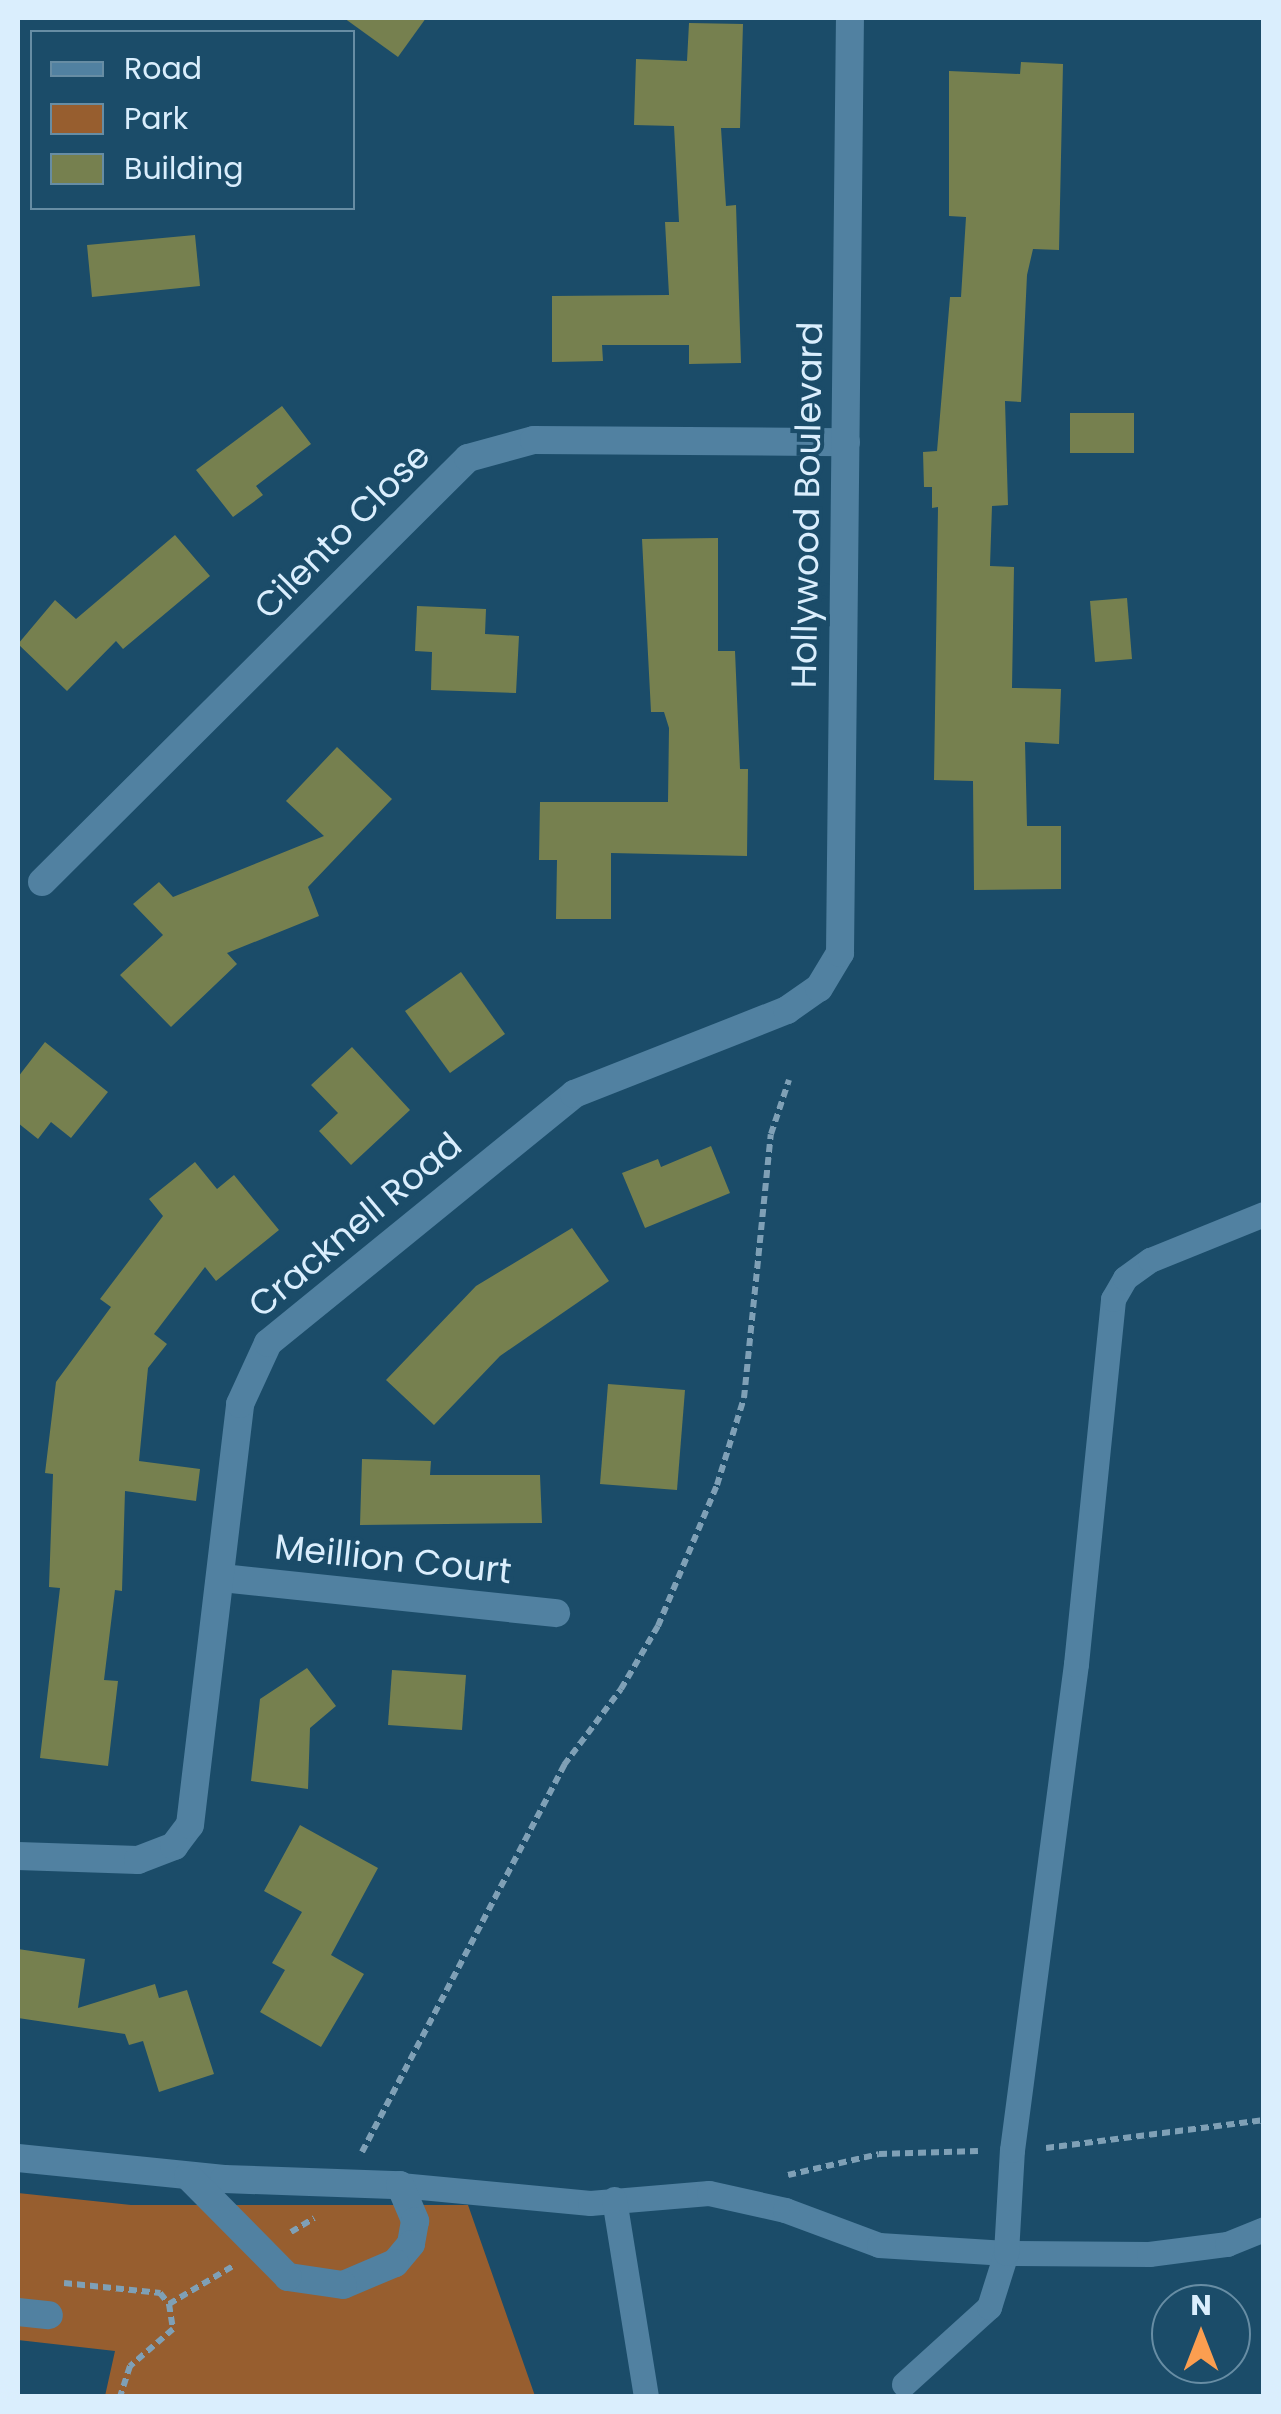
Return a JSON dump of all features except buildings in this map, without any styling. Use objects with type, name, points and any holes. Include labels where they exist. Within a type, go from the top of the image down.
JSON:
[{"type":"street","name":"Hollywood Boulevard","points":[[819,988],[840,952],[850,18]]},
{"type":"street","name":"Cilento Close","points":[[42,882],[468,458],[534,440],[846,442]]},
{"type":"street","name":"Cracknell Road","points":[[18,1856],[138,1860],[174,1846],[190,1825],[240,1404],[251,1369],[294,1318],[574,1094],[787,1010],[819,988]]},
{"type":"street","name":"Meillion Court","points":[[222,1578],[556,1614]]},
{"type":"street","points":[[18,2158],[188,2176],[344,2179],[400,2186],[415,2221],[412,2244],[395,2263],[342,2284],[288,2277],[188,2176]]},
{"type":"street","points":[[18,2312],[49,2316]]},
{"type":"lane","points":[[904,2384],[989,2307],[1006,2253],[1012,2150],[1076,1664],[1114,1299],[1126,1278],[1150,1260],[1264,1214]]},
{"type":"lane","points":[[400,2186],[590,2203],[709,2193],[785,2210],[878,2245],[1006,2253],[1148,2254],[1227,2244],[1264,2229]]},
{"type":"lane","points":[[614,2199],[646,2396]]},
{"type":"path","points":[[169,2304],[326,2210],[564,1765],[621,1689],[658,1626],[717,1485],[744,1398],[771,1134],[788,1080]]},
{"type":"path","points":[[57,2282],[160,2294],[169,2304],[172,2329],[130,2366],[120,2396]]},
{"type":"green space","points":[[18,2193],[131,2205],[468,2205],[535,2396],[105,2396],[115,2351],[18,2340]]}]
